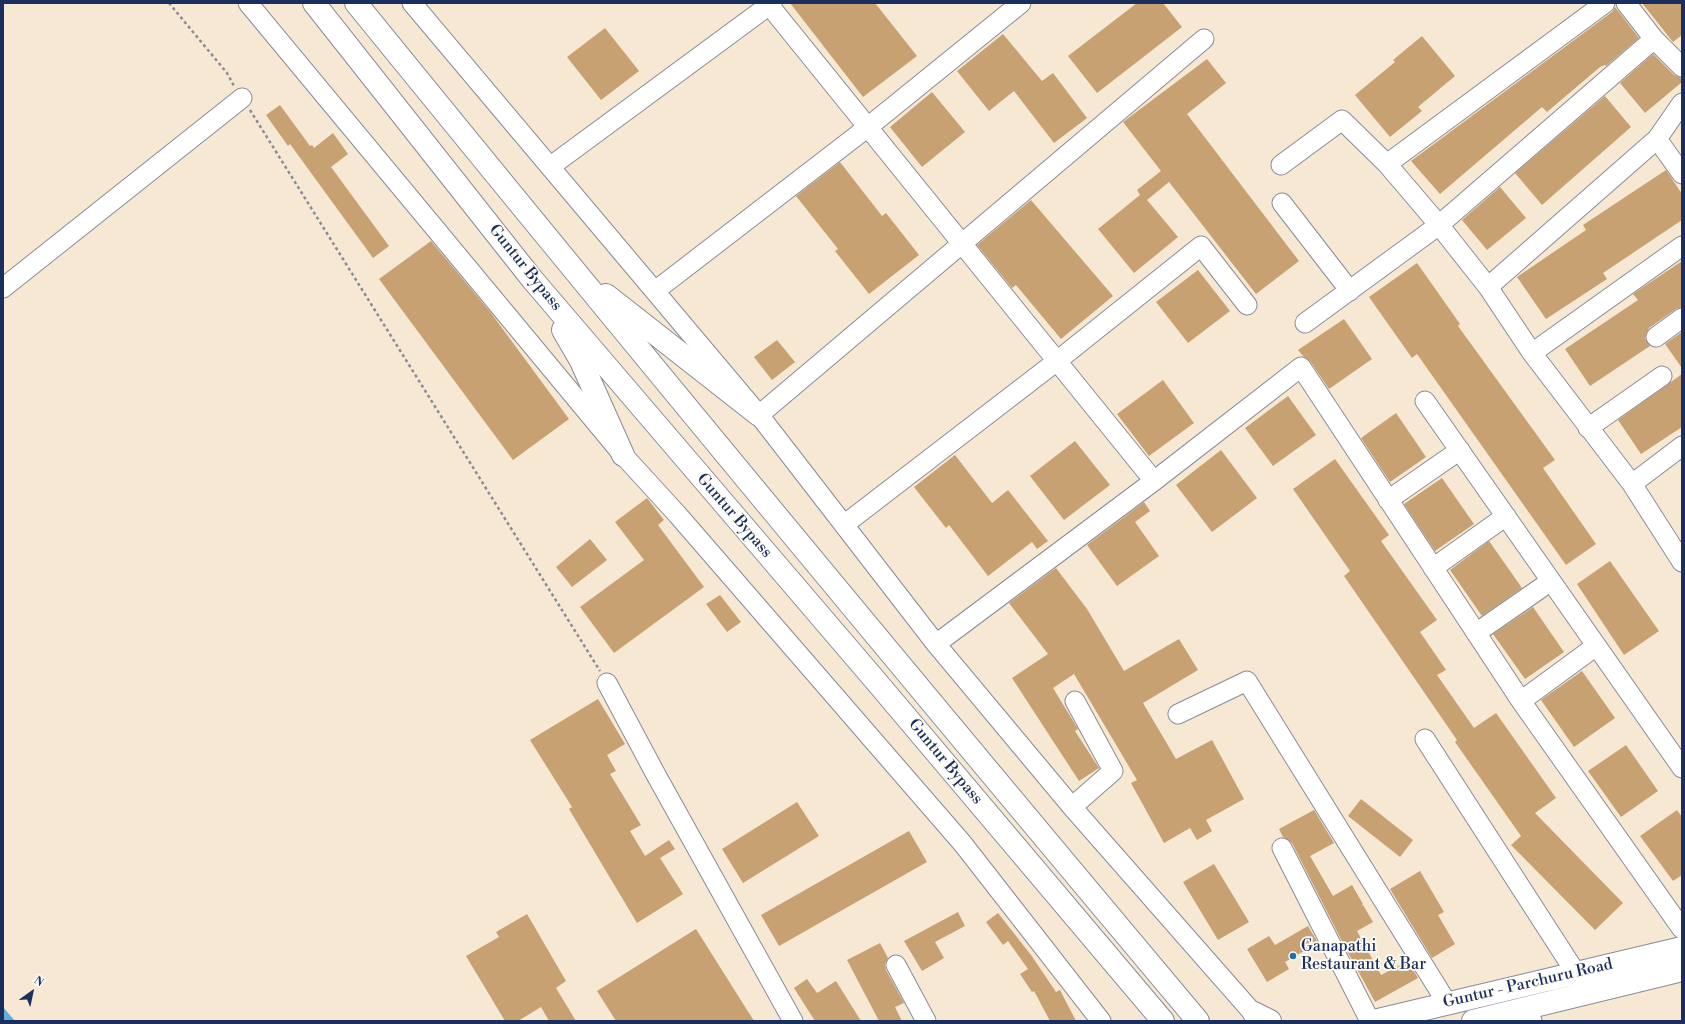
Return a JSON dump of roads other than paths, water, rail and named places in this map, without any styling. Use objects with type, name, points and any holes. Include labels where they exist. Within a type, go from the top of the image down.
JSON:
[{"type":"main road","name":"Guntur Bypass","points":[[314,3],[532,279],[875,680],[1163,1021]]},
{"type":"main road","name":"Guntur Bypass","points":[[356,3],[901,668],[1198,1021]]},
{"type":"main road","points":[[572,268],[759,415]]},
{"type":"main road","points":[[532,279],[581,361],[623,455]]},
{"type":"main road","name":"Guntur - Parchuru Road","points":[[1374,1021],[1682,948]]},
{"type":"main road","name":"Guntur - Parchuru Road","points":[[1473,1021],[1527,1015],[1588,992],[1682,970]]},
{"type":"street","points":[[248,3],[623,455],[677,514],[963,844],[1101,1021]]},
{"type":"street","points":[[412,3],[551,166],[759,415],[845,524],[936,644],[1072,807],[1261,1018]]},
{"type":"street","points":[[655,291],[868,127],[1021,3]]},
{"type":"street","points":[[1387,164],[1605,3]]},
{"type":"street","points":[[1626,3],[1654,40],[1682,66]]},
{"type":"street","points":[[551,166],[771,4],[868,127],[1154,481]]},
{"type":"street","points":[[759,415],[1204,39]]},
{"type":"street","points":[[1305,323],[1350,292],[1439,225],[1654,40]]},
{"type":"street","points":[[3,288],[242,98]]},
{"type":"street","points":[[1488,287],[1657,139],[1682,103]]},
{"type":"street","points":[[1281,165],[1342,120],[1387,164],[1439,225],[1488,287],[1532,353],[1632,484],[1682,562]]},
{"type":"street","points":[[1657,139],[1682,174]]},
{"type":"street","points":[[1282,203],[1350,292]]},
{"type":"street","points":[[845,524],[1057,361],[1202,246],[1247,305]]},
{"type":"street","points":[[1532,353],[1682,246]]},
{"type":"street","points":[[1656,337],[1682,318]]},
{"type":"street","points":[[936,644],[1154,481],[1301,367],[1521,701],[1682,929]]},
{"type":"street","points":[[1588,428],[1662,376]]},
{"type":"street","points":[[1426,401],[1682,768]]},
{"type":"street","points":[[1632,484],[1682,446]]},
{"type":"street","points":[[1388,500],[1460,450]]},
{"type":"street","points":[[1433,568],[1506,516]]},
{"type":"street","points":[[1476,633],[1551,581]]},
{"type":"street","points":[[1521,701],[1596,646]]},
{"type":"street","points":[[1178,714],[1247,682],[1447,1004]]},
{"type":"street","points":[[607,683],[655,773],[793,1021]]},
{"type":"street","points":[[1072,807],[1113,771],[1075,701]]},
{"type":"street","points":[[1425,739],[1588,992]]},
{"type":"street","points":[[1282,848],[1370,1021]]},
{"type":"street","points":[[896,965],[926,1021]]},
{"type":"water","points":[[3,1007],[15,1021],[3,1021]]},
{"type":"place","name":"Ganapathi Restaurant & Bar","points":[[1293,956]]}]
